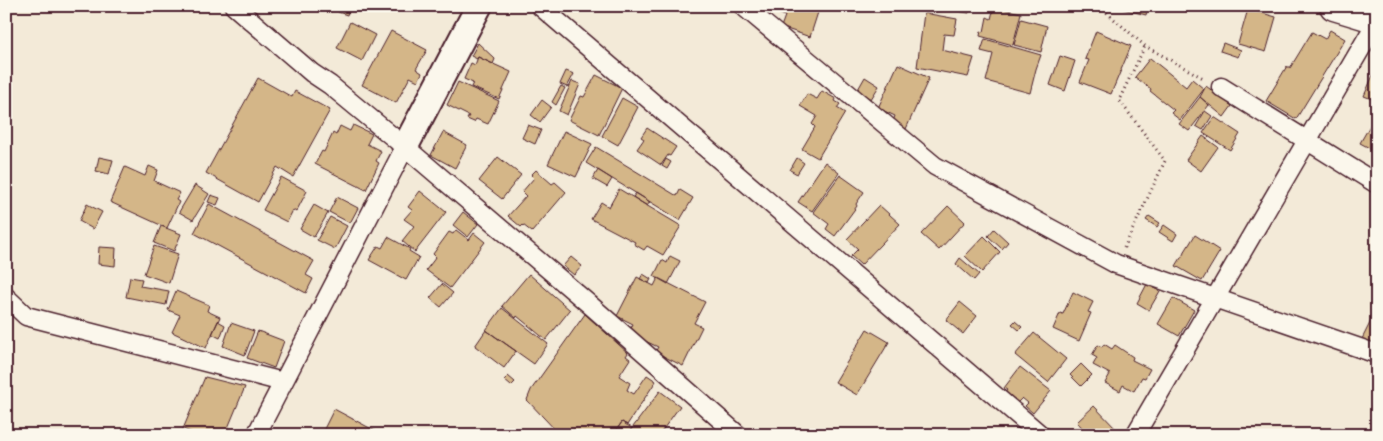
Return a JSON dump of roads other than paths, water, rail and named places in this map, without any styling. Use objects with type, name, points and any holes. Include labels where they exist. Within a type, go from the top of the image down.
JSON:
[{"type":"main road","points":[[1334,6],[1377,20]]},
{"type":"street","points":[[234,6],[312,73],[330,85],[405,147],[589,304],[738,435]]},
{"type":"street","points":[[256,435],[479,6]]},
{"type":"street","points":[[540,6],[1041,435]]},
{"type":"street","points":[[743,6],[936,166],[1116,264],[1377,354]]},
{"type":"street","points":[[1135,435],[1377,20]]},
{"type":"street","points":[[1221,87],[1377,184]]},
{"type":"street","points":[[6,297],[26,316],[283,382]]}]
